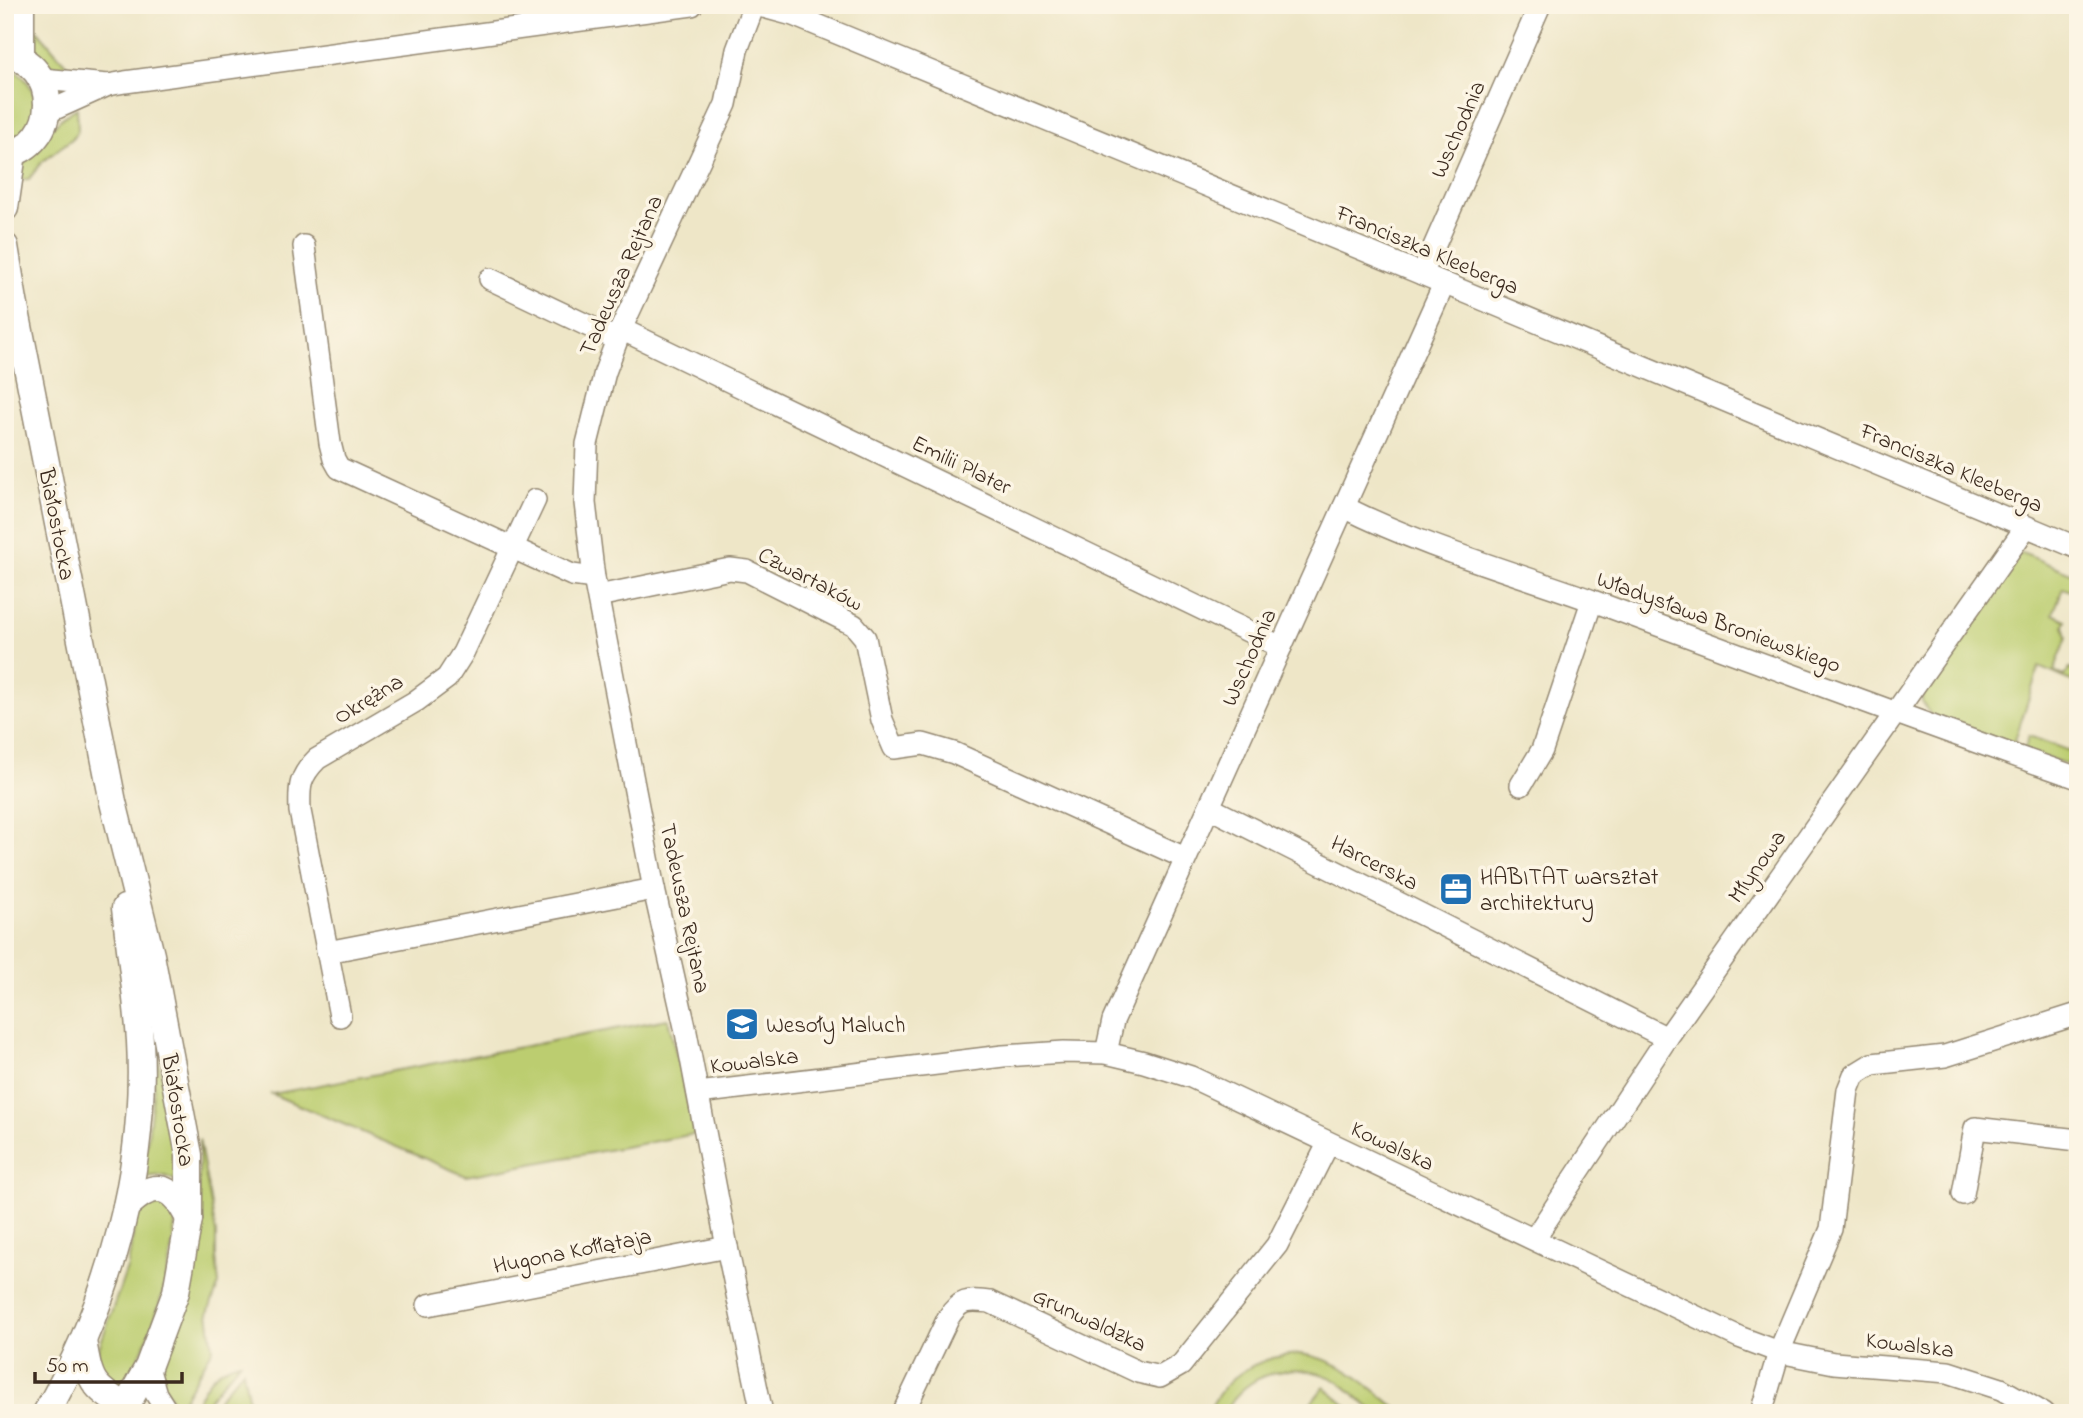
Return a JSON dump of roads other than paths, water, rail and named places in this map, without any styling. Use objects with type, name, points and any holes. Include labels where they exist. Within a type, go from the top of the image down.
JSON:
[{"type":"main road","points":[[5,208],[9,154],[26,147],[36,138],[48,113],[47,90],[42,79],[33,67],[13,56],[21,5]]},
{"type":"main road","name":"Białostocka","points":[[5,246],[113,802],[151,955],[186,1129],[190,1187],[188,1219],[176,1292],[129,1411]]},
{"type":"main road","name":"Białostocka","points":[[46,1413],[98,1309],[109,1274],[125,1207],[138,1114],[140,1041],[113,802]]},
{"type":"main road","points":[[125,1207],[137,1196],[154,1188],[160,1189],[176,1197],[188,1219]]},
{"type":"main road","points":[[83,1341],[89,1371],[97,1387],[104,1395],[129,1411]]},
{"type":"street","points":[[42,79],[108,85],[194,71],[692,5]]},
{"type":"street","name":"Franciszka Kleeberga","points":[[755,5],[793,15],[2078,548]]},
{"type":"street","name":"Tadeusza Rejtana","points":[[755,5],[737,50],[726,104],[618,334],[605,372],[587,444],[584,503],[596,587],[654,889],[762,1413]]},
{"type":"street","name":"Wschodnia","points":[[1422,274],[1539,5]]},
{"type":"street","points":[[48,113],[108,85]]},
{"type":"street","points":[[304,246],[330,443],[334,459],[340,468],[596,587]]},
{"type":"street","name":"Emilii Plater","points":[[490,279],[618,334],[1281,647]]},
{"type":"street","name":"Wschodnia","points":[[1106,1053],[1113,1021],[1444,284]]},
{"type":"street","name":"Okrężna","points":[[340,1016],[300,811],[299,788],[306,770],[317,759],[416,701],[447,678],[463,653],[535,500]]},
{"type":"street","name":"Władysława Broniewskiego","points":[[1345,507],[1378,524],[1894,714],[2078,778]]},
{"type":"street","name":"Młynowa","points":[[1534,1239],[1668,1038],[2026,527]]},
{"type":"street","name":"Czwartaków","points":[[596,587],[730,569],[747,572],[854,625],[865,638],[882,720],[894,748],[923,744],[954,752],[1185,858]]},
{"type":"street","points":[[1521,785],[1542,751],[1591,601]]},
{"type":"street","name":"Harcerska","points":[[1210,808],[1668,1038]]},
{"type":"street","points":[[327,952],[654,889]]},
{"type":"street","points":[[1761,1413],[1779,1352],[1831,1229],[1848,1090],[1854,1075],[1872,1064],[1945,1056],[2078,1014]]},
{"type":"street","name":"Kowalska","points":[[698,1093],[1003,1056],[1064,1052],[1106,1053],[1144,1062],[1191,1077],[1739,1337],[1779,1352],[1834,1363],[1948,1372],[2001,1389],[2043,1413]]},
{"type":"street","points":[[1963,1194],[1975,1128],[2078,1140]]},
{"type":"street","name":"Grunwaldzka","points":[[903,1413],[948,1318],[956,1306],[969,1300],[990,1302],[1138,1372],[1160,1377],[1181,1365],[1277,1245],[1328,1144]]},
{"type":"street","name":"Hugona Kołłątaja","points":[[428,1305],[727,1247]]},
{"type":"street","points":[[148,1367],[156,1394],[168,1413]]},
{"type":"place","name":"HABITAT warsztat architektury","points":[[1456,889]]},
{"type":"place","name":"Wesoły Maluch","points":[[742,1024]]}]
